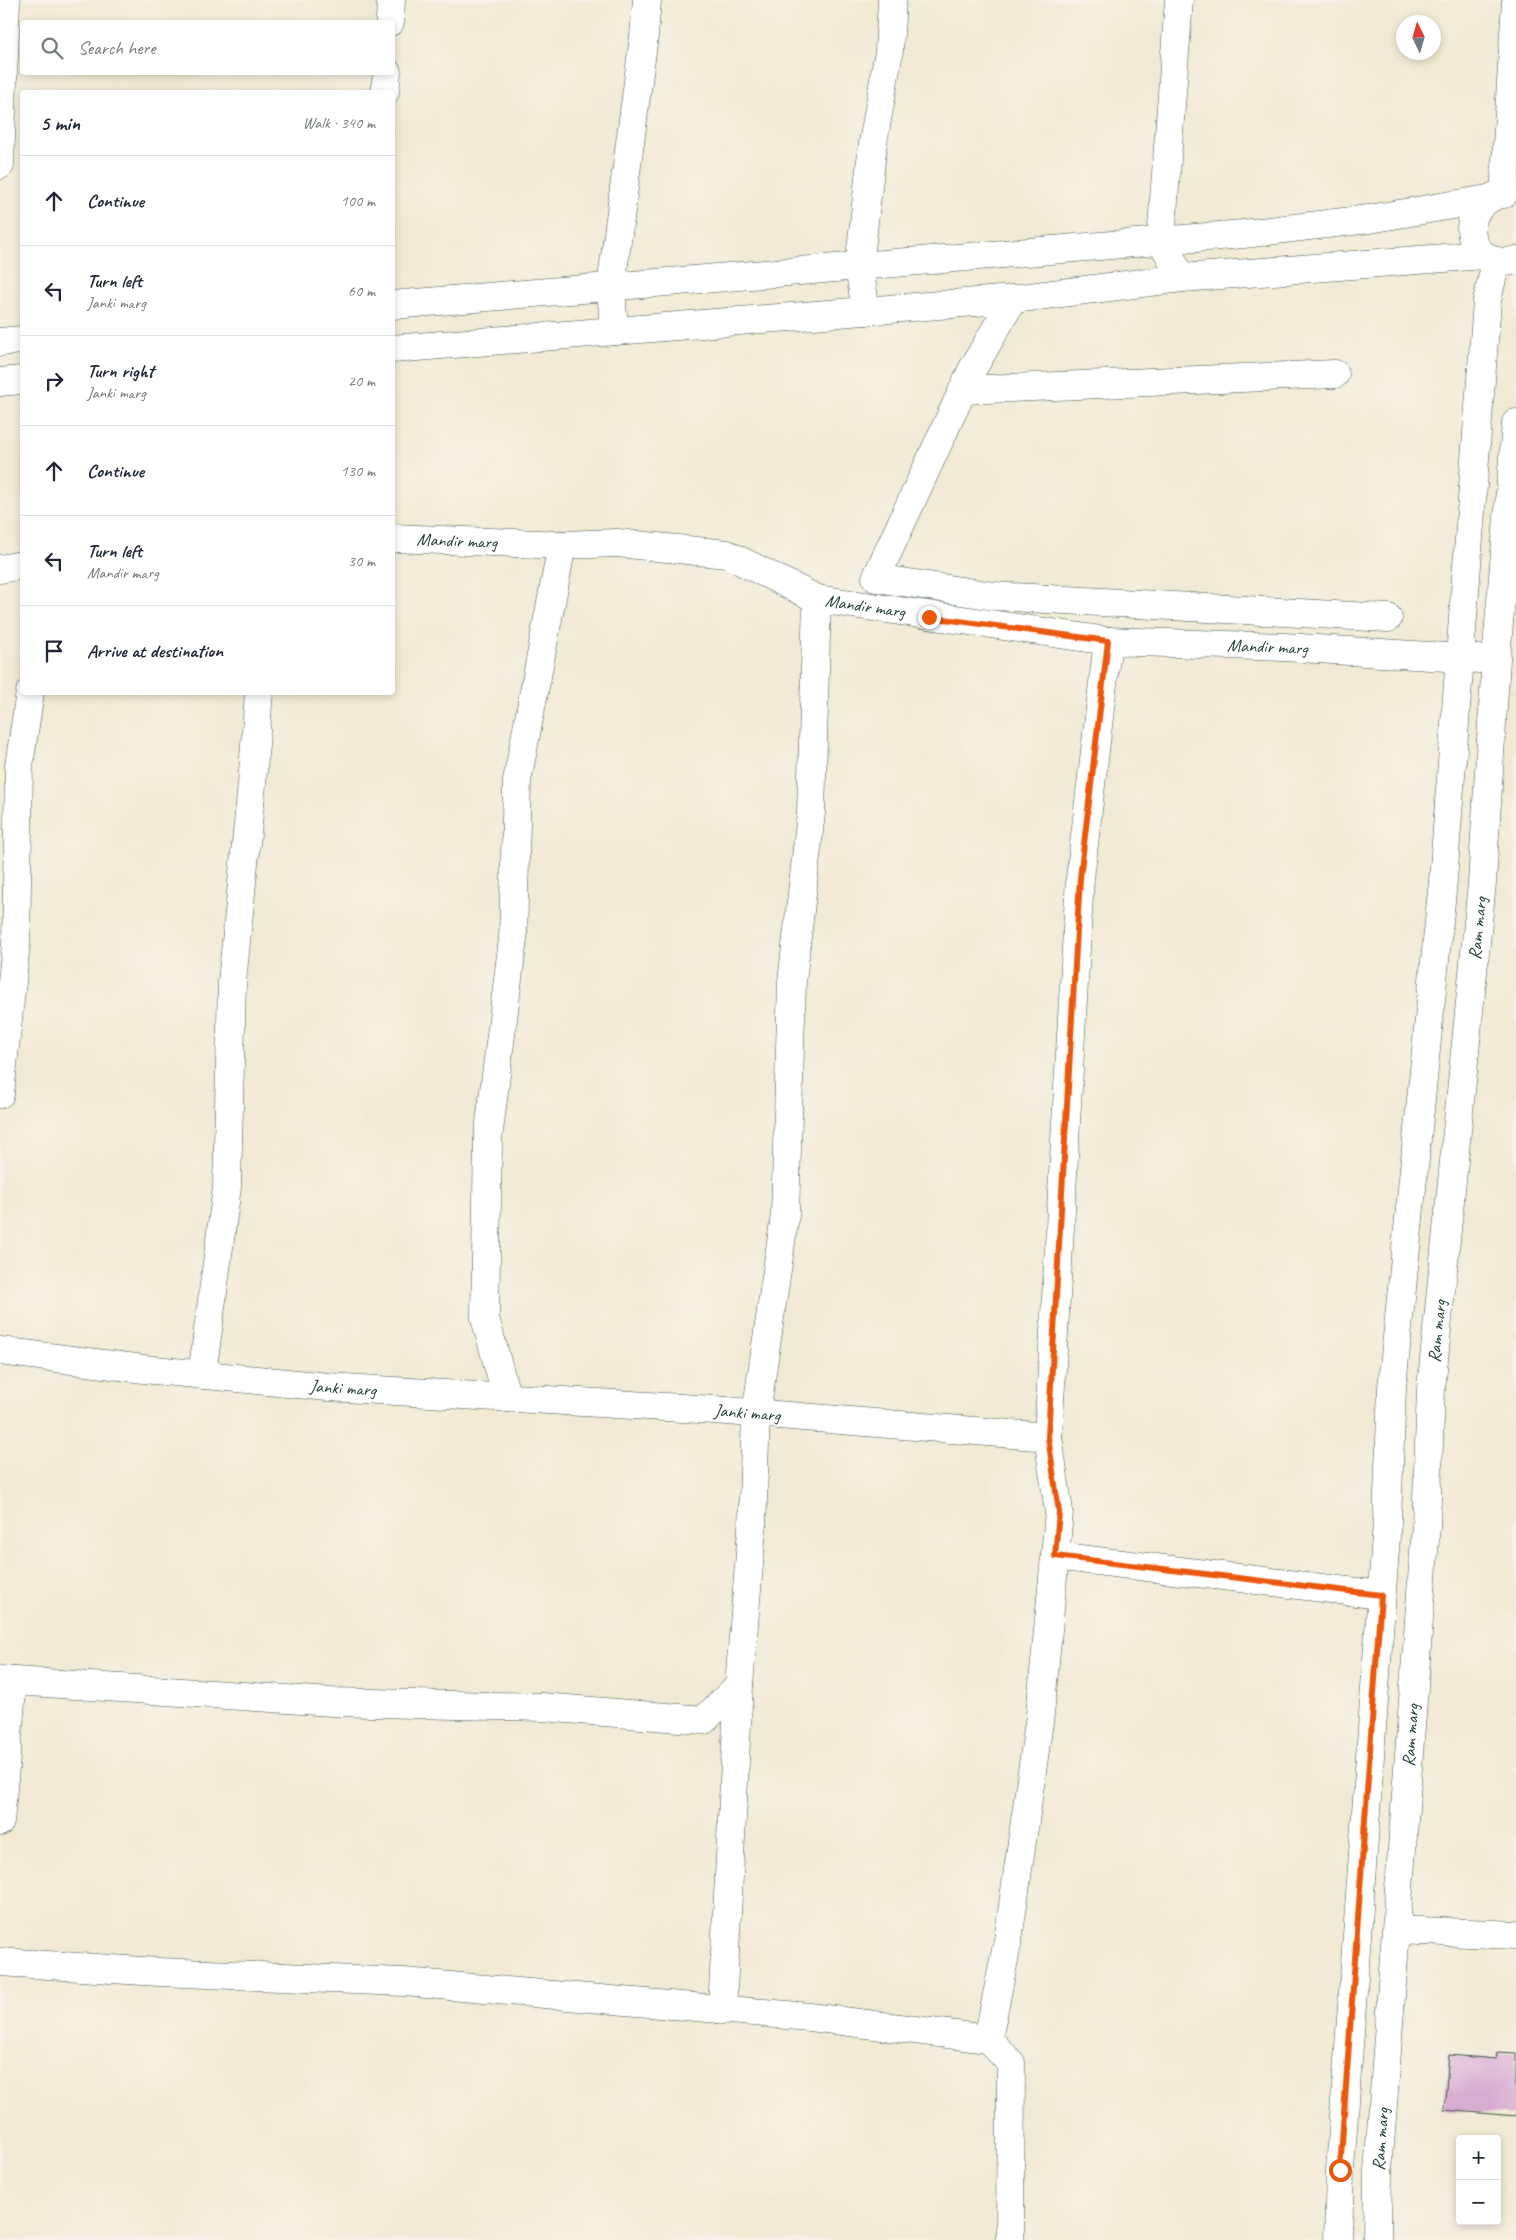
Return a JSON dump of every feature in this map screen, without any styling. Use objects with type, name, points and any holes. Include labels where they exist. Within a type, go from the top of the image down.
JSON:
[{"type":"street","points":[[0,165],[6,0]]},
{"type":"street","points":[[390,20],[391,0]]},
{"type":"street","points":[[614,331],[611,287],[644,36],[647,0]]},
{"type":"street","points":[[866,311],[859,267],[874,143],[889,51],[892,0]]},
{"type":"street","points":[[1179,0],[1161,240],[1182,278]]},
{"type":"street","points":[[1502,197],[1516,2]]},
{"type":"street","points":[[386,90],[387,75]]},
{"type":"street","points":[[395,305],[1243,234],[1360,220],[1502,197]]},
{"type":"street","points":[[1498,259],[1476,247],[1471,237],[1470,226],[1473,215],[1479,206],[1502,197]]},
{"type":"street","points":[[395,350],[1012,299],[1182,278],[1498,259]]},
{"type":"street","points":[[1338,2240],[1340,2170],[1387,1522],[1392,1387],[1443,881],[1488,301],[1498,259]]},
{"type":"street","points":[[1012,299],[972,370],[876,578],[994,596],[1388,618]]},
{"type":"street","points":[[0,342],[20,340]]},
{"type":"street","points":[[963,390],[1335,374]]},
{"type":"street","points":[[0,382],[20,380]]},
{"type":"street","name":"Ram marg","points":[[1377,2240],[1378,2172],[1426,1524],[1431,1390],[1482,883],[1496,659],[1516,423]]},
{"type":"street","name":"Mandir marg","points":[[395,538],[562,545],[617,542],[727,554],[816,599],[1108,641],[1284,646],[1460,660],[1496,659]]},
{"type":"street","points":[[507,1398],[485,1318],[488,1139],[513,939],[518,781],[562,545]]},
{"type":"street","points":[[0,569],[20,565]]},
{"type":"street","points":[[722,2010],[739,1685],[752,1529],[756,1414],[785,1215],[792,982],[811,813],[816,599]]},
{"type":"street","points":[[988,2040],[1008,1940],[1040,1715],[1059,1512],[1048,1437],[1080,878],[1108,641]]},
{"type":"street","points":[[0,1094],[16,944],[19,766],[30,695]]},
{"type":"street","points":[[202,1375],[227,1187],[232,982],[252,784],[259,695]]},
{"type":"street","name":"Janki marg","points":[[0,1351],[202,1375],[328,1387],[715,1410],[1048,1437]]},
{"type":"street","points":[[1055,1556],[1381,1595]]},
{"type":"street","points":[[0,1822],[7,1681],[332,1702],[542,1707],[704,1720],[739,1685]]},
{"type":"street","points":[[1397,1930],[1516,1935]]},
{"type":"street","points":[[0,1962],[159,1972],[404,1982],[810,2017],[988,2040],[1011,2063],[1010,2240]]},
{"type":"building","points":[[1497,2052],[1516,2053],[1516,2116],[1444,2110],[1449,2055],[1496,2059]]},
{"type":"route","points":[[929,617],[1108,641],[1080,878],[1048,1437],[1059,1512],[1055,1556],[1381,1595],[1340,2170]]}]
